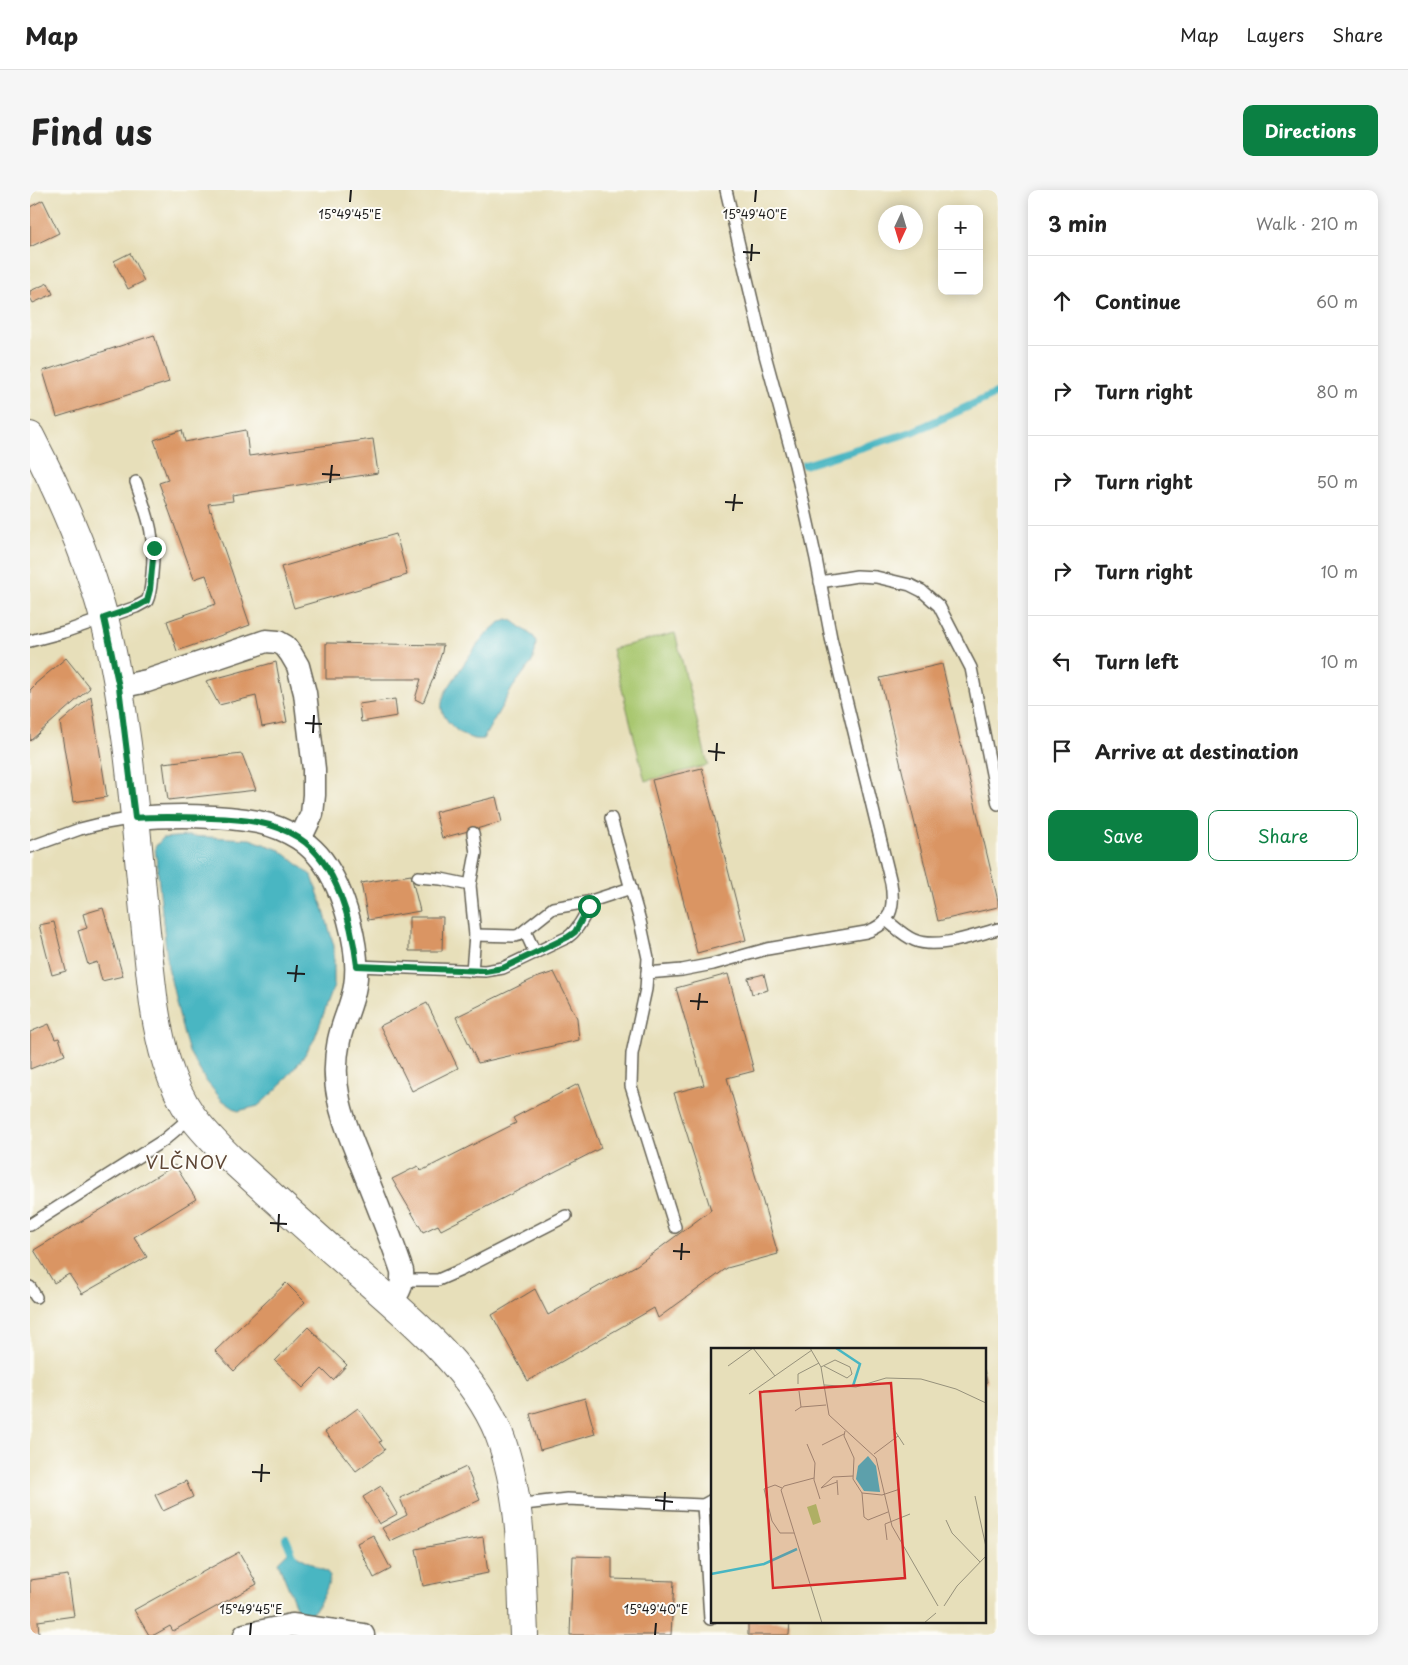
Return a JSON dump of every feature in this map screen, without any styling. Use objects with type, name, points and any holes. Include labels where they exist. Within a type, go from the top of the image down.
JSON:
[{"type":"street","points":[[30,436],[81,544],[104,618],[119,687],[159,1036],[169,1072],[178,1093],[192,1116],[229,1157],[397,1291],[417,1326],[461,1372],[488,1412],[506,1454],[516,1505],[524,1635]]},
{"type":"street","points":[[119,687],[147,681],[266,641],[278,642],[285,646],[298,666],[302,678],[314,768],[312,814],[300,838]]},
{"type":"street","points":[[135,818],[179,816],[245,820],[272,826],[300,838],[322,860],[332,876],[349,921],[357,966],[351,1004],[339,1040],[337,1071],[339,1100],[348,1131],[399,1260],[402,1271],[397,1291]]},
{"type":"street","points":[[245,1635],[284,1626],[298,1626],[363,1635]]},
{"type":"lane","points":[[647,973],[682,970],[713,964],[767,949],[866,932],[875,929],[886,920],[892,906],[891,883],[831,638],[795,465],[765,355],[726,190]]},
{"type":"lane","points":[[30,641],[56,635],[136,607],[147,601],[154,557],[153,538],[150,521],[136,482]]},
{"type":"lane","points":[[820,582],[844,578],[876,577],[910,585],[922,591],[939,606],[971,668],[998,804]]},
{"type":"lane","points":[[30,847],[80,829],[135,818]]},
{"type":"lane","points":[[611,818],[648,958],[646,989],[632,1054],[631,1086],[675,1227]]},
{"type":"lane","points":[[472,971],[475,935],[470,885],[476,853],[473,833]]},
{"type":"lane","points":[[418,877],[441,879],[470,885]]},
{"type":"lane","points":[[475,935],[509,937],[519,935],[553,908],[595,900],[631,888]]},
{"type":"lane","points":[[357,966],[472,971],[503,968],[575,932],[589,906],[595,900]]},
{"type":"lane","points":[[886,920],[906,936],[916,941],[935,944],[998,929]]},
{"type":"lane","points":[[525,930],[535,953]]},
{"type":"lane","points":[[30,1225],[164,1140],[192,1116]]},
{"type":"lane","points":[[397,1291],[438,1280],[461,1270],[566,1216]]},
{"type":"lane","points":[[30,1287],[36,1297]]},
{"type":"lane","points":[[516,1505],[567,1499],[707,1502],[710,1619]]},
{"type":"green space","points":[[675,633],[708,765],[645,781],[612,649]]},
{"type":"water","points":[[507,619],[513,621],[534,637],[536,642],[532,662],[513,687],[483,739],[470,738],[453,727],[444,716],[442,710],[443,698],[466,661],[490,630]]},
{"type":"water","points":[[187,836],[250,839],[280,850],[312,876],[334,946],[334,986],[314,1040],[302,1059],[278,1088],[258,1106],[238,1111],[222,1100],[206,1081],[189,1052],[168,967],[155,847],[163,838]]},
{"type":"water","points":[[289,1551],[327,1572],[330,1576],[322,1599],[308,1619],[299,1614],[278,1562]]},
{"type":"building","points":[[43,200],[59,233],[30,247],[30,207]]},
{"type":"building","points":[[130,253],[144,281],[128,289],[114,261]]},
{"type":"building","points":[[48,283],[53,294],[33,303],[30,291]]},
{"type":"building","points":[[154,335],[169,382],[57,417],[43,371]]},
{"type":"building","points":[[182,430],[185,442],[246,430],[249,456],[373,439],[378,473],[232,495],[233,501],[208,504],[250,625],[177,651],[167,621],[216,604],[206,575],[194,579],[159,483],[168,480],[154,440]]},
{"type":"building","points":[[396,534],[407,575],[294,608],[281,567]]},
{"type":"building","points":[[326,643],[443,645],[433,679],[423,703],[415,699],[421,679],[326,679]]},
{"type":"building","points":[[66,658],[90,688],[30,741],[30,690]]},
{"type":"building","points":[[276,662],[287,722],[262,727],[256,696],[219,705],[206,681]]},
{"type":"building","points":[[942,664],[998,907],[938,921],[880,678]]},
{"type":"building","points":[[91,696],[107,797],[73,802],[60,723]]},
{"type":"building","points":[[395,699],[397,716],[361,722],[359,704]]},
{"type":"building","points":[[242,754],[256,790],[168,800],[163,763]]},
{"type":"building","points":[[702,768],[746,940],[697,953],[652,780]]},
{"type":"building","points":[[496,797],[502,822],[442,838],[435,812]]},
{"type":"building","points":[[411,875],[420,911],[368,920],[361,883]]},
{"type":"building","points":[[103,908],[123,976],[102,981],[97,962],[88,965],[78,931],[87,928],[83,914]]},
{"type":"building","points":[[409,917],[443,917],[442,951],[409,951]]},
{"type":"building","points":[[54,922],[66,971],[52,975],[39,925]]},
{"type":"building","points":[[554,972],[577,1018],[579,1040],[478,1063],[456,1017],[533,979]]},
{"type":"building","points":[[728,974],[754,1071],[727,1078],[778,1254],[727,1268],[658,1318],[654,1308],[528,1381],[492,1315],[535,1289],[548,1315],[637,1265],[711,1210],[674,1093],[704,1085],[676,988]]},
{"type":"building","points":[[764,974],[768,990],[752,994],[748,978]]},
{"type":"building","points":[[427,1003],[458,1068],[412,1091],[380,1026]]},
{"type":"building","points":[[49,1024],[55,1039],[59,1038],[65,1055],[30,1069],[30,1032]]},
{"type":"building","points":[[578,1084],[601,1148],[441,1230],[438,1225],[423,1232],[392,1179],[418,1166],[421,1171],[516,1123],[513,1118]]},
{"type":"building","points":[[175,1165],[196,1199],[134,1237],[147,1257],[82,1294],[69,1274],[54,1283],[34,1250]]},
{"type":"building","points":[[286,1283],[305,1302],[234,1371],[215,1351]]},
{"type":"building","points":[[308,1327],[347,1365],[333,1380],[322,1369],[303,1388],[275,1361]]},
{"type":"building","points":[[585,1398],[595,1434],[540,1450],[530,1414]]},
{"type":"building","points":[[358,1408],[382,1441],[379,1442],[385,1450],[356,1471],[325,1432]]},
{"type":"building","points":[[466,1467],[480,1500],[390,1541],[382,1528],[407,1515],[400,1498]]},
{"type":"building","points":[[186,1481],[193,1497],[163,1511],[155,1495]]},
{"type":"building","points":[[381,1486],[397,1514],[379,1524],[363,1497]]},
{"type":"building","points":[[373,1535],[391,1569],[374,1578],[357,1543]]},
{"type":"building","points":[[483,1537],[488,1573],[423,1586],[416,1549]]},
{"type":"building","points":[[239,1552],[257,1584],[173,1631],[170,1626],[154,1635],[149,1635],[134,1610]]},
{"type":"building","points":[[573,1556],[612,1557],[612,1579],[674,1581],[671,1635],[570,1635]]},
{"type":"building","points":[[68,1575],[74,1616],[38,1621],[39,1635],[30,1635],[30,1580]]},
{"type":"building","points":[[748,1622],[790,1622],[789,1635],[748,1635]]},
{"type":"waterway","points":[[805,465],[912,432],[998,393]]},
{"type":"waterway","points":[[286,1539],[295,1560]]},
{"type":"district","name":"VLČNOV","points":[[187,1163]]},
{"type":"route","points":[[154,548],[150,590],[147,601],[136,607],[104,618],[119,687],[135,818],[179,816],[245,820],[272,826],[300,838],[322,860],[332,876],[349,921],[357,966],[485,971],[503,968],[575,932],[589,906]]}]
